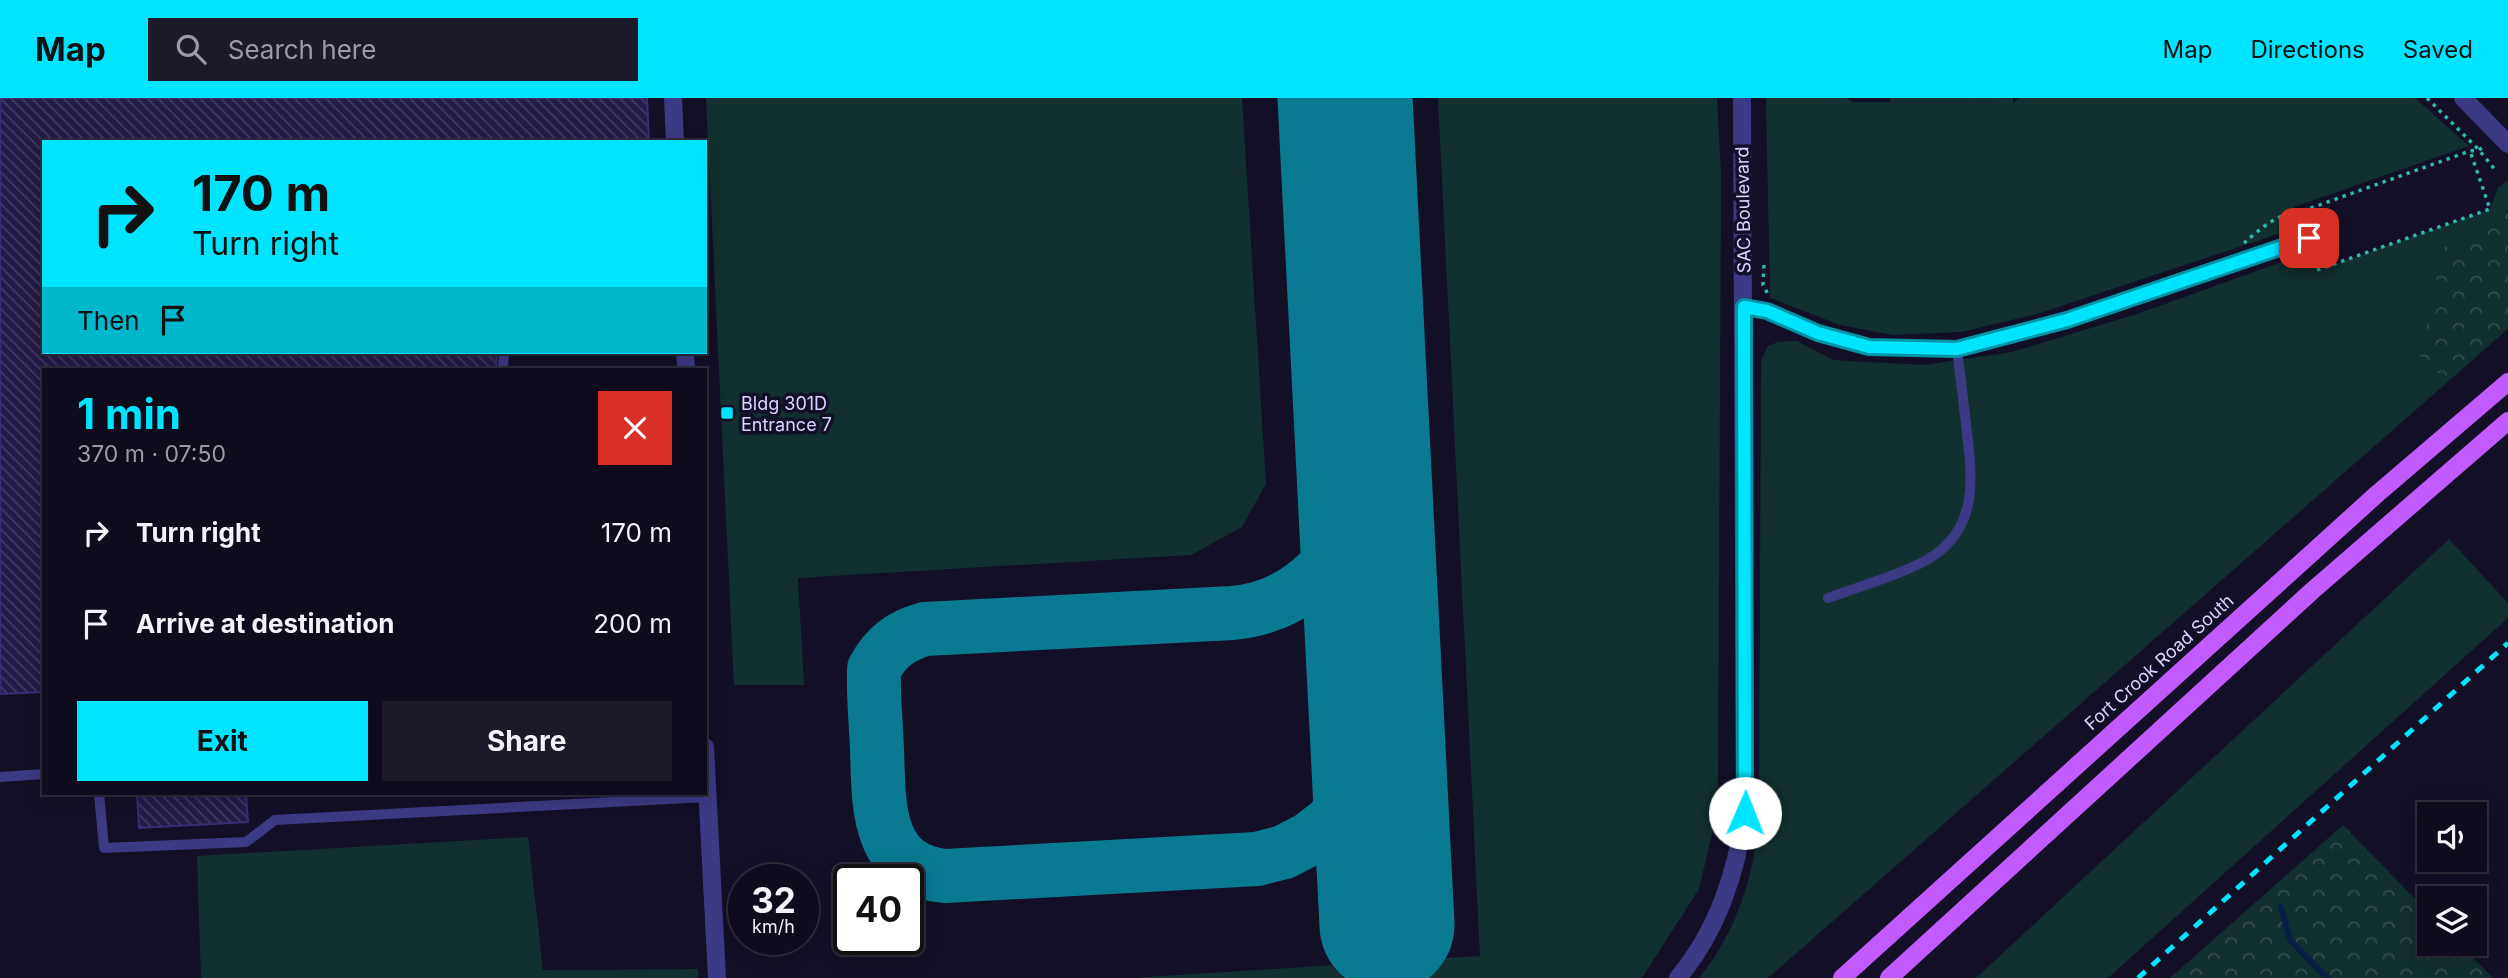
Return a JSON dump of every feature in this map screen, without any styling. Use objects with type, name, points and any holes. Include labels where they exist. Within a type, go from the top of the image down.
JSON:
[{"type":"main road","name":"Fort Crook Road South","points":[[1842,978],[2358,510],[2508,382]]},
{"type":"main road","points":[[1889,978],[2312,591],[2508,421]]},
{"type":"street","points":[[673,98],[675,140]]},
{"type":"street","name":"SAC Boulevard","points":[[1678,978],[1704,942],[1726,896],[1739,853],[1745,813],[1742,98]]},
{"type":"street","points":[[2463,98],[2503,139]]},
{"type":"street","points":[[707,797],[717,978]]},
{"type":"lane","points":[[1744,307],[1767,311],[1818,333],[1869,347],[1957,349],[2067,320],[2309,238]]},
{"type":"lane","points":[[1828,598],[1920,564],[1942,549],[1961,527],[1969,503],[1972,475],[1957,349]]},
{"type":"lane","points":[[0,777],[42,774]]},
{"type":"lane","points":[[99,795],[104,848],[246,842],[275,820],[707,797]]},
{"type":"path","points":[[2427,98],[2479,150],[2496,172]]},
{"type":"path","points":[[2238,248],[2265,226],[2289,213],[2297,213],[2479,150],[2503,139]]},
{"type":"path","points":[[2317,270],[2490,209],[2470,151]]},
{"type":"path","points":[[1764,265],[1763,285],[1770,298]]},
{"type":"green space","points":[[706,98],[1242,98],[1266,484],[1242,527],[1191,555],[798,578],[804,685],[734,685]]},
{"type":"green space","points":[[1438,98],[1717,98],[1721,175],[1718,809],[1699,889],[1642,978],[1131,978],[1480,956]]},
{"type":"green space","points":[[1766,98],[1846,98],[1853,102],[2013,103],[2019,98],[2415,98],[2469,146],[2294,207],[2281,233],[2037,314],[1961,332],[1893,335],[1840,325],[1770,298]]},
{"type":"green space","points":[[1889,98],[2013,98],[2013,103],[1891,102]]},
{"type":"green space","points":[[2508,180],[2508,329],[1768,978],[1699,978],[1719,950],[1734,920],[1751,871],[1756,842],[1759,801],[1761,360],[1768,346],[1778,342],[1797,341],[1833,360],[1923,365],[2012,352],[2140,313],[2304,254],[2318,270],[2490,209],[2498,187]]},
{"type":"green space","points":[[2498,212],[2508,214],[2508,328],[2443,378],[2412,348],[2446,296],[2429,265],[2440,248],[2470,240]]},
{"type":"green space","points":[[2449,539],[2508,603],[2508,618],[2108,978],[1976,978]]},
{"type":"green space","points":[[2343,825],[2417,901],[2417,956],[2472,956],[2493,978],[2170,978]]},
{"type":"green space","points":[[528,837],[543,970],[698,969],[698,978],[201,978],[197,856]]},
{"type":"building","points":[[0,98],[647,98],[649,140],[42,140],[42,354],[497,354],[496,368],[42,368],[42,692],[0,694]]},
{"type":"building","points":[[137,795],[246,795],[248,822],[139,828]]},
{"type":"waterway","points":[[2281,907],[2290,940],[2327,978]]},
{"type":"taxiway","points":[[1364,463],[1355,512],[1337,551],[1309,582],[1274,603],[1254,610],[1232,613],[925,629],[895,643],[874,669],[881,811],[893,847],[905,861],[922,871],[945,876],[1257,859],[1284,852],[1309,839],[1331,822],[1359,785],[1376,707]]},
{"type":"runway","points":[[1345,98],[1387,925]]},
{"type":"railway","points":[[2138,978],[2508,643]]},
{"type":"place","name":"Bldg 301D Entrance 7","points":[[727,413]]},
{"type":"route","points":[[1745,813],[1744,307],[1767,311],[1818,333],[1869,347],[1957,349],[2067,320],[2309,238]]}]
